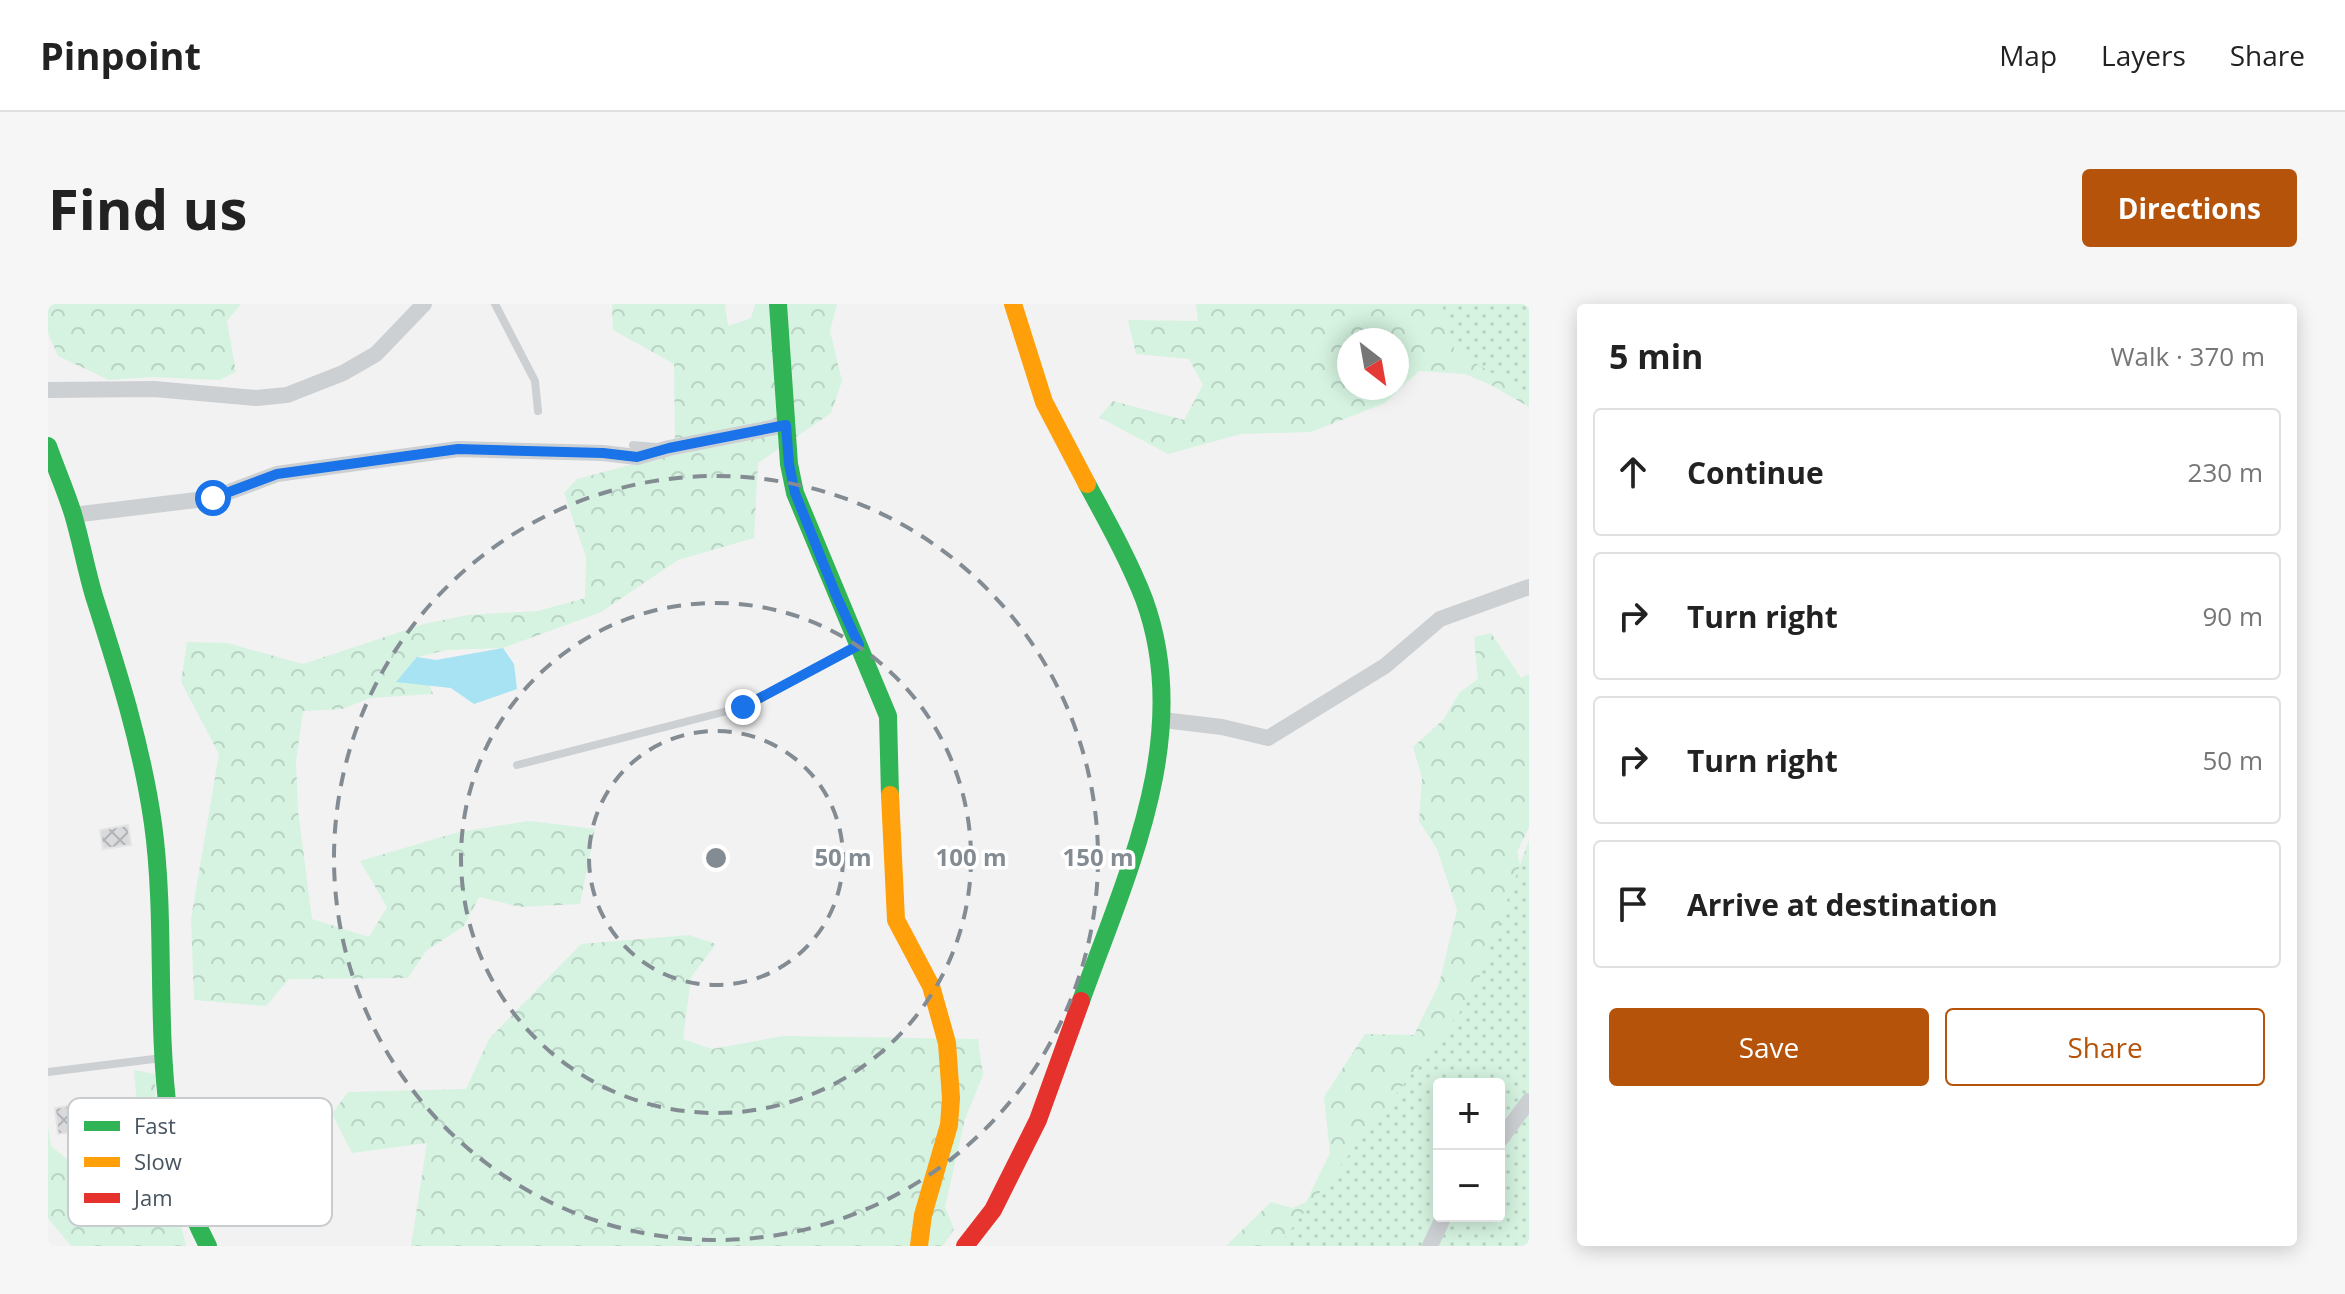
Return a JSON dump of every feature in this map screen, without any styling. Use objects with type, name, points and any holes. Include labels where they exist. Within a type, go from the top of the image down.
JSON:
[{"type":"street","points":[[48,390],[154,389],[256,398],[287,395],[343,373],[376,354],[424,304]]},
{"type":"street","points":[[778,304],[789,464],[795,493],[888,716],[896,920],[931,986],[947,1043],[951,1098],[949,1125],[923,1215],[919,1246]]},
{"type":"street","points":[[965,1246],[993,1210],[1038,1120],[1148,814],[1163,720],[1158,651],[1144,599],[1100,507],[1044,402],[1013,304]]},
{"type":"street","points":[[73,515],[213,498],[277,474],[458,449],[603,453],[637,457],[786,425]]},
{"type":"street","points":[[48,446],[73,515],[86,569],[136,730],[150,808],[159,888],[166,1098]]},
{"type":"street","points":[[1163,720],[1222,727],[1268,738],[1385,666],[1440,619],[1529,587]]},
{"type":"street","points":[[1505,1133],[1529,1101]]},
{"type":"street","points":[[1430,1246],[1441,1222]]},
{"type":"street","points":[[197,1226],[208,1246]]},
{"type":"lane","points":[[495,304],[535,381],[538,411]]},
{"type":"lane","points":[[633,445],[669,448]]},
{"type":"lane","points":[[517,765],[743,707],[859,645]]},
{"type":"lane","points":[[48,1072],[165,1058]]},
{"type":"green space","points":[[48,304],[241,304],[227,321],[236,372],[219,380],[152,377],[109,380],[58,356],[48,333]]},
{"type":"green space","points":[[612,304],[725,304],[728,326],[751,318],[755,304],[837,304],[830,331],[842,381],[831,413],[758,463],[754,538],[678,560],[601,612],[503,648],[446,650],[418,657],[433,694],[370,698],[342,709],[303,711],[296,761],[298,811],[312,919],[369,937],[387,907],[360,861],[459,832],[529,821],[595,829],[580,904],[520,907],[479,897],[464,926],[426,951],[408,978],[289,979],[266,1006],[194,1000],[191,919],[219,754],[181,682],[187,642],[227,643],[303,664],[424,624],[468,615],[538,611],[585,598],[586,557],[564,493],[577,479],[645,461],[675,438],[674,364],[613,330]]},
{"type":"green space","points":[[1196,304],[1529,304],[1529,407],[1465,374],[1419,371],[1409,380],[1409,328],[1337,328],[1337,400],[1388,400],[1385,403],[1311,432],[1241,434],[1168,454],[1099,417],[1113,401],[1184,420],[1203,385],[1189,359],[1136,354],[1128,320],[1198,321]]},
{"type":"green space","points":[[1442,304],[1529,304],[1529,392],[1522,391],[1454,350]]},
{"type":"green space","points":[[1491,633],[1521,678],[1529,674],[1529,827],[1517,852],[1529,904],[1442,1078],[1433,1078],[1433,1099],[1373,1246],[1226,1246],[1271,1202],[1292,1208],[1306,1202],[1330,1153],[1324,1097],[1365,1034],[1414,1035],[1439,984],[1457,910],[1437,849],[1419,821],[1422,778],[1413,747],[1443,720],[1460,692],[1478,679],[1474,637]]},
{"type":"green space","points":[[1529,840],[1529,1246],[1278,1246],[1473,995]]},
{"type":"green space","points":[[689,935],[716,944],[691,977],[683,1039],[712,1049],[783,1036],[978,1039],[983,1075],[965,1119],[945,1207],[954,1229],[943,1246],[411,1246],[427,1143],[352,1153],[332,1114],[348,1092],[466,1089],[489,1039],[581,944]]},
{"type":"green space","points":[[134,1070],[155,1074],[156,1098],[136,1098]]},
{"type":"green space","points":[[48,1126],[51,1146],[68,1160],[68,1226],[181,1226],[186,1246],[71,1246],[48,1218]]},
{"type":"water","points":[[503,648],[514,664],[517,689],[474,704],[451,688],[396,682],[417,657],[436,660]]},
{"type":"building","points":[[128,825],[131,845],[103,849],[100,830]]},
{"type":"building","points":[[68,1106],[68,1133],[58,1134],[55,1108]]},
{"type":"traffic: fast","points":[[778,304],[789,464],[795,493],[888,716],[890,795]]},
{"type":"traffic: fast","points":[[48,446],[73,514],[143,766],[158,876],[167,1098]]},
{"type":"traffic: fast","points":[[1081,1001],[1134,853],[1148,803],[1158,752],[1162,701],[1158,650],[1144,599],[1125,555],[1087,484]]},
{"type":"traffic: fast","points":[[199,1226],[208,1246]]},
{"type":"traffic: slow","points":[[1013,304],[1044,402],[1087,484]]},
{"type":"traffic: slow","points":[[890,795],[896,920],[931,986],[947,1043],[951,1098],[949,1125],[923,1215],[919,1246]]},
{"type":"traffic: jam","points":[[965,1246],[993,1210],[1038,1120],[1081,1001]]},
{"type":"route","points":[[213,498],[277,474],[458,449],[540,450],[637,457],[786,425],[795,493],[859,645],[743,707]]}]
